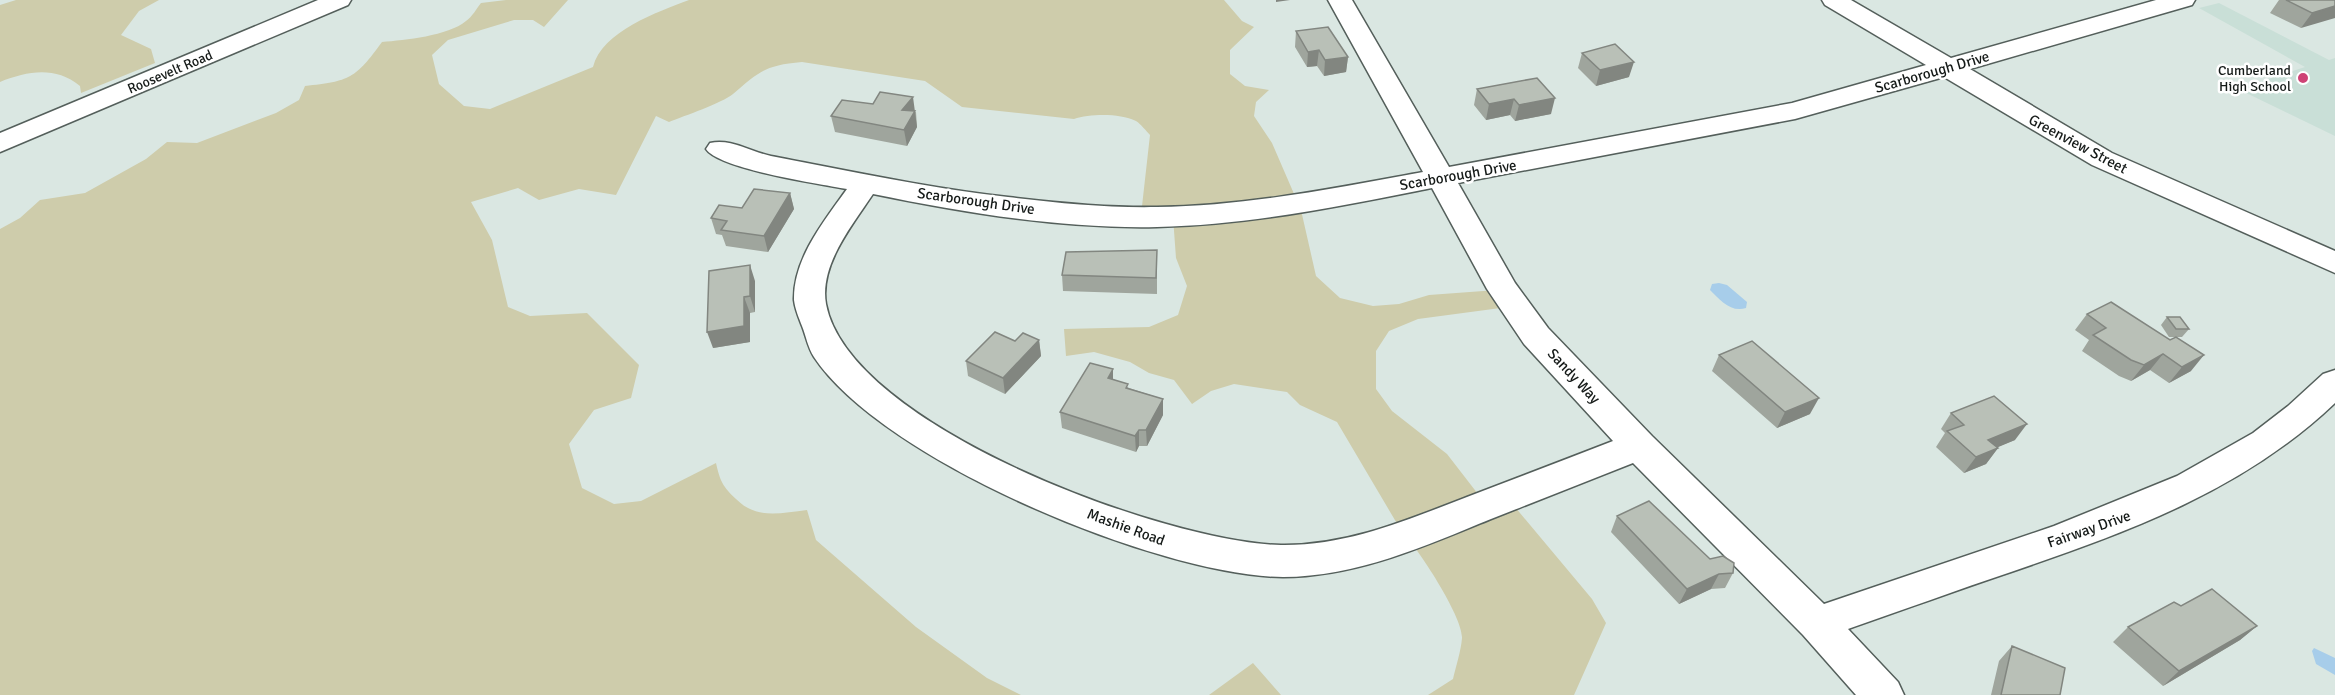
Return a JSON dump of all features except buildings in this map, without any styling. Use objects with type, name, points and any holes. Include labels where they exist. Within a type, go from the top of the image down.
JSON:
[{"type":"street","name":"Roosevelt Road","points":[[0,143],[339,0]]},
{"type":"street","name":"Sandy Way","points":[[1340,0],[1503,289],[1536,336],[1639,446],[1817,623],[1883,695]]},
{"type":"street","name":"Greenview Street","points":[[1834,0],[2102,159],[2335,263]]},
{"type":"street","name":"Scarborough Drive","points":[[720,149],[761,163],[945,199],[1094,216],[1158,217],[1311,202],[1796,111],[2183,0]]},
{"type":"street","name":"Mashie Road","points":[[866,183],[828,240],[812,281],[810,304],[813,322],[837,362],[857,385],[884,406],[945,447],[984,469],[1022,488],[1157,540],[1220,555],[1279,561],[1338,556],[1377,549],[1639,446]]},
{"type":"street","name":"Fairway Drive","points":[[1817,623],[2137,512],[2222,472],[2306,413],[2335,383]]},
{"type":"shaded area","points":[[16,0],[159,0],[139,11],[121,35],[151,49],[155,63],[81,93],[80,86],[71,80],[51,73],[31,73],[0,82],[0,5]]},
{"type":"shaded area","points":[[506,0],[568,0],[544,27],[533,20],[514,20],[448,40],[432,55],[439,84],[464,106],[490,109],[593,67],[598,54],[619,33],[647,17],[689,0],[1224,0],[1242,21],[1254,27],[1230,50],[1230,74],[1245,86],[1269,90],[1256,102],[1254,116],[1272,143],[1301,210],[1316,276],[1340,298],[1373,306],[1399,304],[1429,295],[1497,290],[1508,307],[1418,319],[1389,331],[1376,351],[1376,389],[1392,411],[1447,454],[1488,507],[1515,507],[1592,599],[1606,623],[1574,695],[1428,695],[1453,679],[1460,653],[1462,638],[1460,628],[1448,599],[1418,552],[1402,532],[1337,422],[1300,405],[1287,392],[1234,384],[1211,391],[1192,404],[1174,380],[1149,373],[1130,362],[1094,352],[1066,356],[1064,329],[1149,327],[1178,315],[1187,286],[1176,258],[1173,217],[1141,215],[1150,135],[1138,122],[1113,116],[1096,115],[1074,119],[962,107],[925,81],[802,62],[779,65],[763,71],[728,98],[669,122],[656,116],[616,195],[579,189],[539,200],[518,188],[471,202],[492,240],[508,307],[530,316],[587,313],[639,365],[631,398],[594,410],[569,444],[582,488],[614,504],[641,501],[716,463],[725,487],[744,506],[769,514],[807,510],[816,540],[916,627],[987,678],[1021,695],[0,695],[0,229],[20,218],[40,200],[85,193],[146,159],[167,142],[197,143],[276,113],[299,100],[305,86],[342,80],[358,71],[382,42],[426,36],[449,30],[468,19],[481,3]]},
{"type":"shaded area","name":"Cumberland High School","points":[[2219,3],[2329,60],[2335,58],[2335,136],[2238,89],[2305,67],[2199,8]]},
{"type":"shaded area","points":[[1253,663],[1281,695],[1209,695]]},
{"type":"water","points":[[1712,284],[1727,285],[1747,302],[1746,308],[1735,309],[1718,298],[1710,290]]},
{"type":"water","points":[[2314,648],[2335,658],[2335,675],[2316,664],[2312,651]]},
{"type":"place","name":"Cumberland High School","points":[[2303,78]]}]
